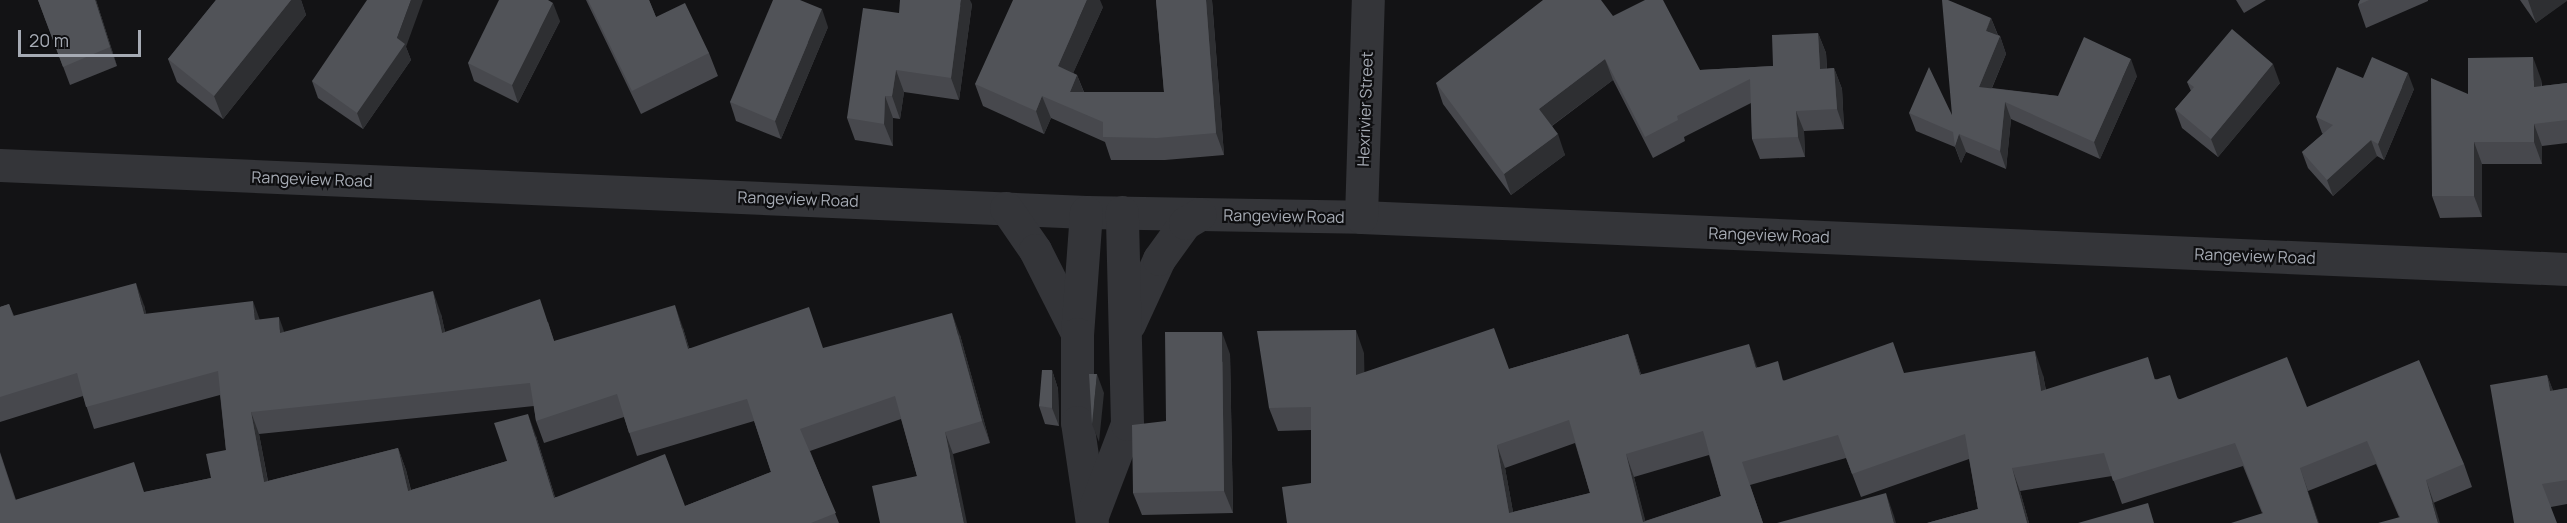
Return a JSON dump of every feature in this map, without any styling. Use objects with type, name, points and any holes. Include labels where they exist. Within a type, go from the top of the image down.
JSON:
[{"type":"street","name":"Hexrivier Street","points":[[1361,217],[1368,0]]},
{"type":"street","name":"Rangeview Road","points":[[0,165],[1086,212],[1361,217],[2567,269]]},
{"type":"street","points":[[1006,208],[1035,250],[1077,334]]},
{"type":"street","points":[[1086,212],[1077,334],[1077,422],[1092,519]]},
{"type":"street","points":[[1092,519],[1127,424],[1122,212]]},
{"type":"street","points":[[1125,332],[1159,260],[1185,223],[1200,214]]},
{"type":"street","points":[[1077,334],[1125,332]]},
{"type":"building","points":[[38,0],[95,0],[110,47],[63,67]]},
{"type":"building","points":[[216,0],[291,0],[214,96],[168,59]]},
{"type":"building","points":[[367,0],[411,0],[397,38],[405,44],[357,113],[312,81]]},
{"type":"building","points":[[499,0],[548,0],[553,3],[512,85],[468,63]]},
{"type":"building","points":[[588,0],[649,0],[656,17],[685,3],[709,53],[632,91]]},
{"type":"building","points":[[773,0],[800,0],[822,9],[775,121],[730,102]]},
{"type":"building","points":[[900,0],[961,0],[951,78],[896,70],[892,96],[885,96],[884,124],[847,118],[863,8],[899,13]]},
{"type":"building","points":[[1013,0],[1087,0],[1058,66],[1077,75],[1070,92],[1164,92],[1156,0],[1206,0],[1216,133],[1157,138],[1103,137],[1103,122],[1042,96],[1036,111],[975,84]]},
{"type":"building","points":[[1543,0],[1601,0],[1613,16],[1645,0],[1663,0],[1700,70],[1773,66],[1772,35],[1818,33],[1820,69],[1834,68],[1837,109],[1796,111],[1798,137],[1752,139],[1750,79],[1677,116],[1678,120],[1645,137],[1605,59],[1539,109],[1558,134],[1504,174],[1436,83]]},
{"type":"building","points":[[1942,0],[1948,0],[1991,18],[1986,31],[2000,36],[1979,87],[2058,96],[2084,37],[2131,59],[2094,142],[2005,102],[2000,151],[1959,134],[1955,146],[1953,132],[1909,113],[1929,67],[1952,115]]},
{"type":"building","points":[[2232,29],[2273,64],[2211,139],[2175,109],[2194,87],[2187,82]]},
{"type":"building","points":[[2372,57],[2408,73],[2378,144],[2371,140],[2327,180],[2302,152],[2333,125],[2316,117],[2337,67],[2363,78]]},
{"type":"building","points":[[2533,57],[2534,87],[2567,83],[2567,120],[2534,124],[2534,142],[2474,142],[2474,196],[2432,196],[2431,78],[2468,94],[2468,58]]},
{"type":"building","points":[[136,283],[144,314],[253,301],[255,320],[279,317],[280,333],[433,291],[442,333],[540,299],[554,341],[675,305],[688,349],[809,307],[823,348],[952,313],[982,421],[945,432],[964,523],[880,523],[872,486],[917,476],[895,396],[800,429],[836,513],[811,523],[0,523],[0,454],[15,500],[134,462],[144,492],[211,478],[206,454],[226,450],[218,371],[86,407],[77,373],[0,397],[0,307],[9,304],[13,316]],"holes":[[[530,383],[536,421],[617,394],[629,433],[747,399],[771,472],[685,506],[665,454],[554,498],[528,414],[494,423],[507,461],[408,491],[398,448],[264,482],[251,412]]]},
{"type":"building","points":[[1494,328],[1509,369],[1628,334],[1640,375],[1749,344],[1756,368],[1778,361],[1783,381],[1893,342],[1904,373],[2035,351],[2041,391],[2148,357],[2155,380],[2170,375],[2178,400],[2287,357],[2307,407],[2419,360],[2464,464],[2426,480],[2438,523],[2378,523],[2400,517],[2367,441],[2300,468],[2318,523],[2231,523],[2263,513],[2235,443],[2113,481],[2104,453],[2012,468],[2027,523],[1927,523],[1978,509],[1965,434],[1852,474],[1838,435],[1742,462],[1763,523],[1287,523],[1282,487],[1311,483],[1311,407],[1269,408],[1257,331],[1356,330],[1356,375]],"holes":[[[1569,420],[1590,493],[1509,513],[1497,445]],[[1703,431],[1721,496],[1643,522],[1626,454]]]},
{"type":"building","points":[[1165,332],[1222,332],[1224,491],[1133,493],[1132,425],[1166,421]]},
{"type":"building","points":[[1042,370],[1052,370],[1052,408],[1039,406]]},
{"type":"building","points":[[1089,374],[1097,374],[1092,424]]},
{"type":"building","points":[[2547,375],[2550,391],[2567,388],[2567,480],[2542,484],[2557,523],[2514,523],[2490,385]]},
{"type":"building","points":[[1886,493],[1894,523],[1777,523]]},
{"type":"building","points":[[2148,503],[2154,523],[2078,523]]}]
